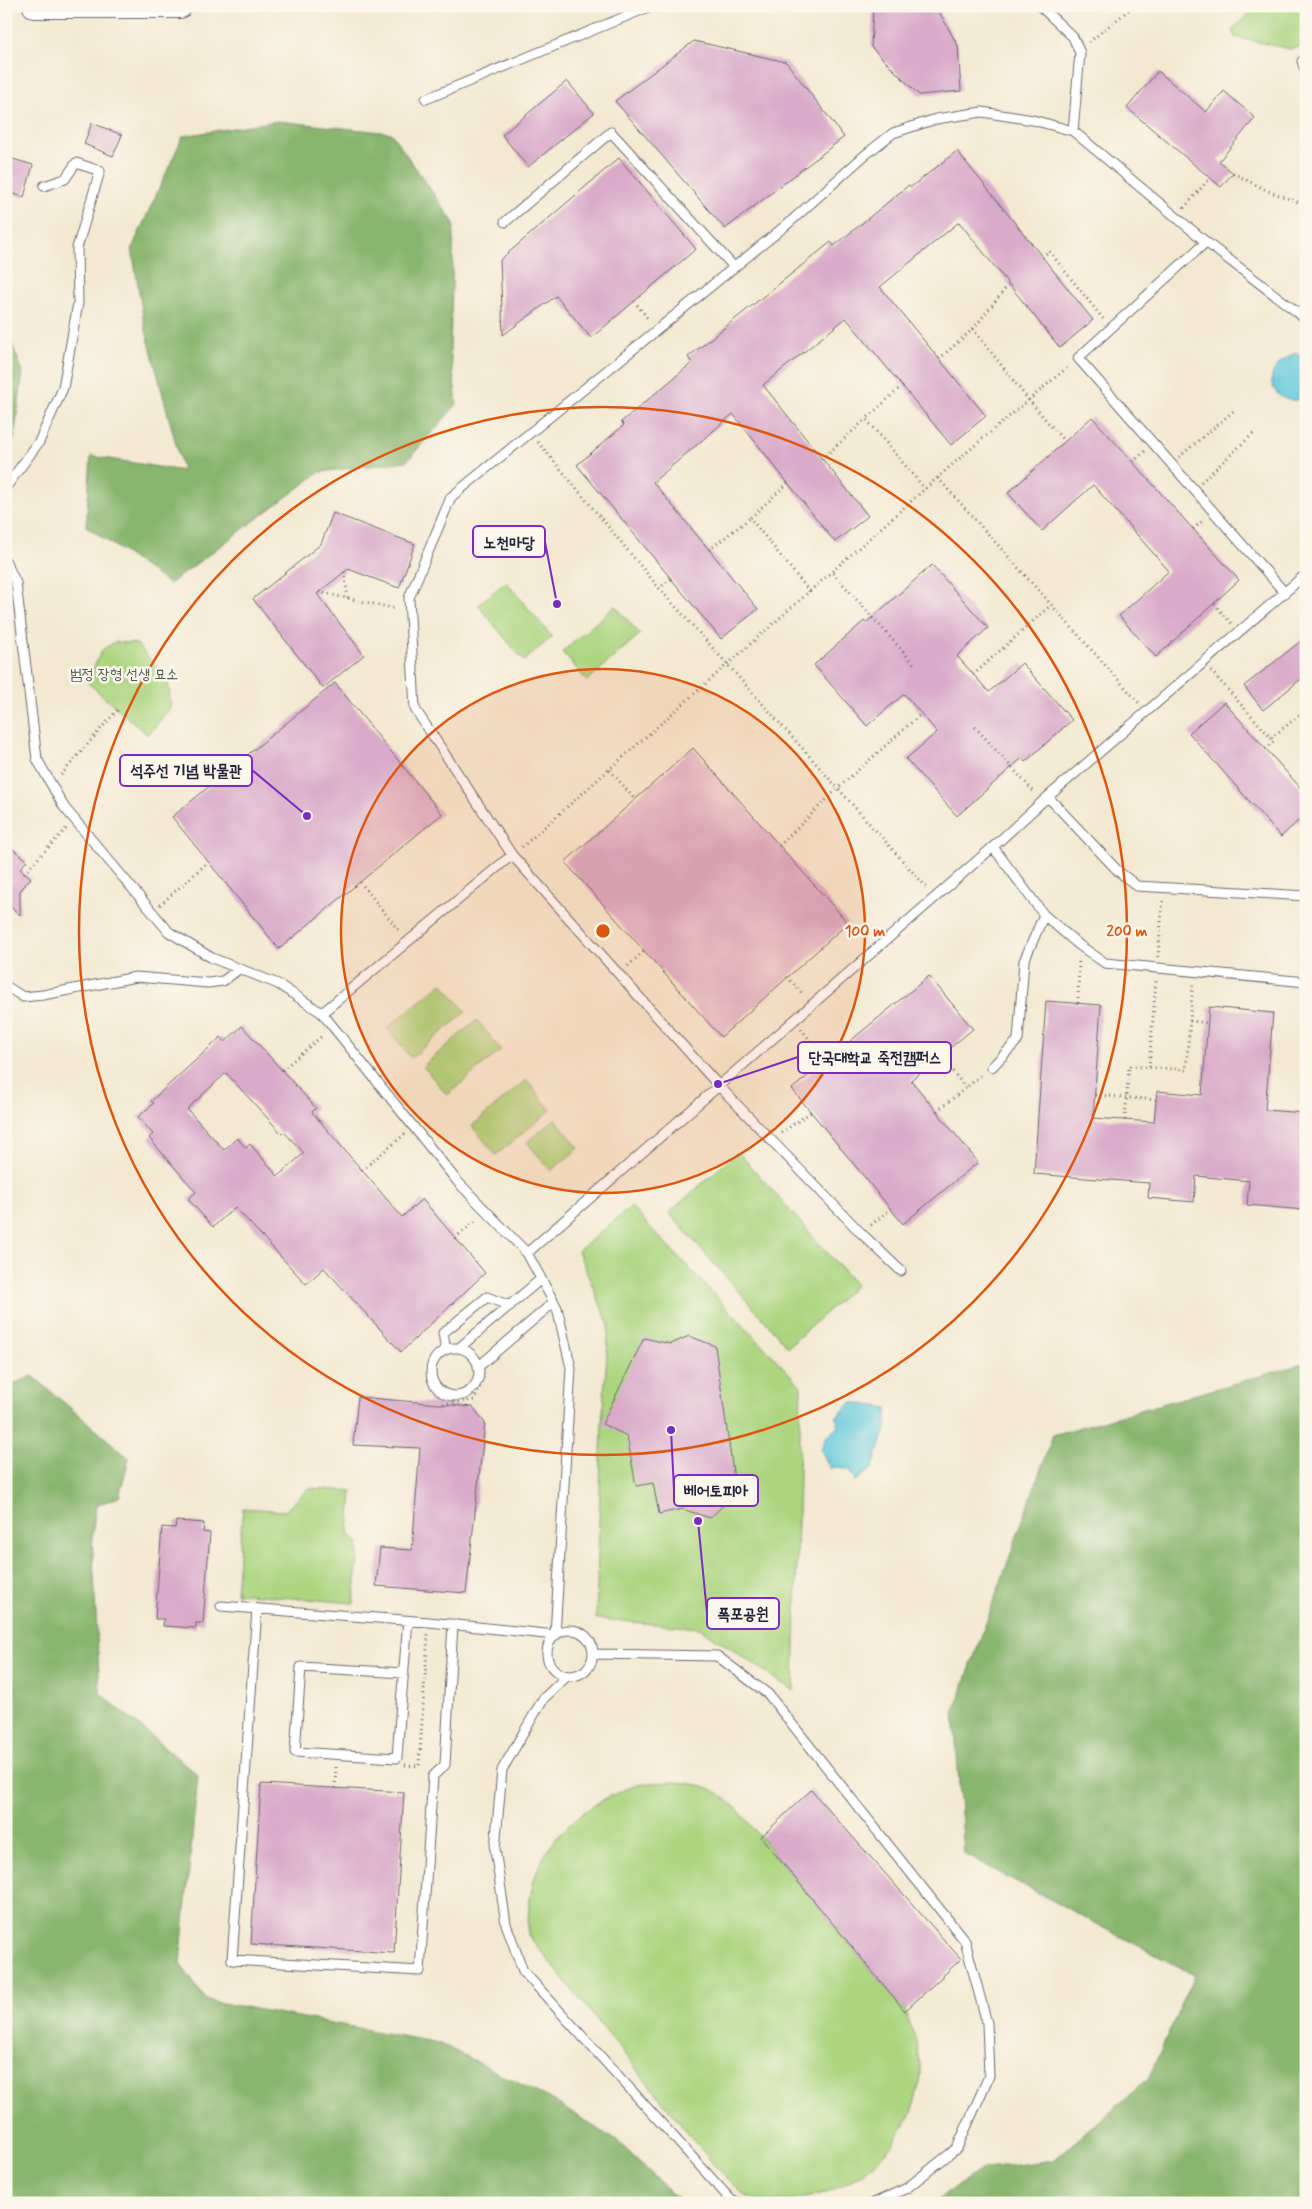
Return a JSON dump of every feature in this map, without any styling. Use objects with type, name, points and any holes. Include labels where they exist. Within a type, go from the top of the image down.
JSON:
[{"type":"main road","points":[[35,6],[180,6]]},
{"type":"lane","points":[[426,99],[651,6]]},
{"type":"lane","points":[[1040,6],[1072,37],[1079,50],[1073,131]]},
{"type":"lane","points":[[1306,60],[1302,61],[1306,72]]},
{"type":"lane","points":[[901,1271],[861,1233],[719,1086],[512,856],[415,709],[408,598],[451,497],[658,330],[893,133],[936,119],[982,112],[1034,120],[1073,131],[1206,242],[1306,320]]},
{"type":"lane","points":[[505,222],[611,132],[734,267]]},
{"type":"lane","points":[[6,486],[39,442],[63,388],[78,303],[77,248],[100,171],[76,163],[65,179],[44,186]]},
{"type":"lane","points":[[1206,242],[1078,358],[1284,593]]},
{"type":"lane","points":[[6,562],[16,583],[37,759],[75,819],[169,932],[212,958],[278,984],[322,1013],[457,1181],[527,1253],[554,1302],[571,1368],[554,1635],[547,1648],[548,1663],[559,1674],[566,1676],[582,1673],[592,1661],[594,1654],[589,1639],[576,1630],[561,1631],[554,1635],[453,1624],[220,1606]]},
{"type":"lane","points":[[527,1253],[1306,574]]},
{"type":"lane","points":[[1046,799],[1118,871],[1138,886],[1306,896]]},
{"type":"lane","points":[[993,847],[1044,915],[1079,945],[1105,963],[1306,982]]},
{"type":"lane","points":[[322,1013],[512,856]]},
{"type":"lane","points":[[992,1067],[1018,1040],[1024,961],[1044,915]]},
{"type":"lane","points":[[6,986],[23,997],[43,995],[136,977],[208,983],[222,981],[239,969]]},
{"type":"lane","points":[[459,1348],[472,1355],[478,1367],[476,1383],[466,1394],[450,1396],[443,1393],[432,1382],[431,1366],[434,1359],[446,1350],[459,1348],[541,1279]]},
{"type":"lane","points":[[446,1350],[443,1333],[487,1298],[510,1306]]},
{"type":"lane","points":[[478,1367],[554,1302]]},
{"type":"lane","points":[[257,1609],[232,1960],[420,1971],[433,1776],[445,1765],[453,1624]]},
{"type":"lane","points":[[404,1673],[301,1667],[295,1752],[397,1758],[404,1673],[408,1621]]},
{"type":"lane","points":[[594,1654],[717,1656],[768,1694],[965,1941],[986,2023],[989,2076],[957,2148],[907,2188],[874,2203]]},
{"type":"lane","points":[[566,1676],[543,1699],[502,1770],[495,1849],[506,1924],[523,1971],[731,2200],[740,2203]]},
{"type":"path","points":[[1079,50],[1134,6]]},
{"type":"path","points":[[1233,173],[1268,191],[1306,205]]},
{"type":"path","points":[[1177,217],[1210,178]]},
{"type":"path","points":[[1042,256],[1049,251],[1111,328]]},
{"type":"path","points":[[939,359],[973,329],[1009,284]]},
{"type":"path","points":[[634,301],[658,330]]},
{"type":"path","points":[[973,329],[1028,400],[1064,442]]},
{"type":"path","points":[[512,856],[833,573],[925,489],[1078,358]]},
{"type":"path","points":[[822,459],[902,386]]},
{"type":"path","points":[[1170,465],[1236,409]]},
{"type":"path","points":[[866,419],[925,489]]},
{"type":"path","points":[[1193,490],[1256,431]]},
{"type":"path","points":[[530,433],[659,588],[935,898]]},
{"type":"path","points":[[938,478],[1147,713]]},
{"type":"path","points":[[709,550],[750,518],[788,483]]},
{"type":"path","points":[[750,518],[810,592]]},
{"type":"path","points":[[344,572],[348,598]]},
{"type":"path","points":[[833,573],[914,664]]},
{"type":"path","points":[[659,588],[671,579]]},
{"type":"path","points":[[319,592],[409,612]]},
{"type":"path","points":[[1214,604],[1240,632]]},
{"type":"path","points":[[973,675],[1052,605]]},
{"type":"path","points":[[1204,663],[1272,738],[1274,741],[1266,749]]},
{"type":"path","points":[[52,785],[118,709]]},
{"type":"path","points":[[1272,738],[1306,710]]},
{"type":"path","points":[[779,846],[837,788],[921,714]]},
{"type":"path","points":[[975,727],[1046,799]]},
{"type":"path","points":[[610,770],[635,800]]},
{"type":"path","points":[[24,873],[75,819]]},
{"type":"path","points":[[152,912],[208,862]]},
{"type":"path","points":[[360,882],[408,942]]},
{"type":"path","points":[[1149,1068],[1164,888]]},
{"type":"path","points":[[1078,1003],[1079,945]]},
{"type":"path","points":[[618,974],[644,951]]},
{"type":"path","points":[[1125,1120],[1129,1066],[1186,1070],[1194,971]]},
{"type":"path","points":[[788,978],[812,1005]]},
{"type":"path","points":[[794,1020],[827,1060]]},
{"type":"path","points":[[1190,1021],[1208,1023]]},
{"type":"path","points":[[282,1070],[333,1027]]},
{"type":"path","points":[[940,1056],[966,1088]]},
{"type":"path","points":[[936,1111],[992,1067]]},
{"type":"path","points":[[1301,1113],[1306,1069]]},
{"type":"path","points":[[1095,1095],[1156,1100]]},
{"type":"path","points":[[771,1140],[811,1112]]},
{"type":"path","points":[[362,1170],[414,1127]]},
{"type":"path","points":[[861,1233],[891,1209]]},
{"type":"path","points":[[455,1238],[487,1212]]},
{"type":"green space","points":[[1255,6],[1306,6],[1306,46],[1290,49],[1235,37],[1232,31]]},
{"type":"green space","points":[[277,121],[391,133],[454,223],[450,349],[457,404],[407,461],[320,472],[169,584],[86,526],[91,456],[183,471],[144,323],[132,248],[183,136]]},
{"type":"green space","points":[[6,329],[23,372],[14,439],[6,444]]},
{"type":"green space","points":[[506,582],[552,637],[524,661],[478,605]]},
{"type":"green space","points":[[615,606],[640,634],[587,681],[562,652]]},
{"type":"green space","name":"범정 장형 선생 묘소","points":[[115,642],[137,644],[168,681],[171,707],[148,735],[87,682],[102,650]]},
{"type":"green space","points":[[442,983],[466,1012],[411,1058],[387,1028]]},
{"type":"green space","points":[[477,1020],[501,1050],[447,1095],[423,1066]]},
{"type":"green space","points":[[526,1080],[551,1110],[496,1155],[472,1126]]},
{"type":"green space","points":[[555,1119],[579,1148],[551,1171],[527,1142]]},
{"type":"green space","points":[[738,1152],[856,1285],[788,1347],[669,1213]]},
{"type":"green space","points":[[631,1207],[801,1386],[794,1691],[700,1628],[596,1619],[602,1424],[609,1325],[578,1251]]},
{"type":"green space","points":[[1306,1363],[1306,2203],[934,2203],[979,2170],[1054,2160],[1148,2079],[1194,1975],[964,1854],[954,1713],[1053,1435]]},
{"type":"green space","points":[[33,1376],[129,1458],[119,1497],[96,1505],[92,1537],[100,1693],[198,1775],[180,1964],[206,2000],[439,2043],[552,2100],[617,2141],[673,2194],[687,2203],[6,2203],[6,1387]]},
{"type":"green space","points":[[309,1488],[352,1491],[349,1534],[359,1543],[354,1603],[236,1593],[243,1508],[285,1511]]},
{"type":"green space","points":[[673,1782],[709,1788],[738,1810],[905,2011],[911,2026],[918,2049],[920,2073],[917,2095],[909,2116],[899,2136],[885,2153],[851,2181],[831,2190],[809,2197],[771,2202],[749,2197],[735,2187],[715,2166],[528,1935],[532,1887],[537,1871],[554,1841],[566,1828],[594,1805],[626,1789],[646,1783]]},
{"type":"water","points":[[1296,352],[1306,365],[1306,396],[1298,400],[1290,400],[1278,394],[1274,389],[1272,375],[1278,365]]},
{"type":"water","points":[[852,1402],[887,1408],[887,1427],[872,1469],[855,1481],[848,1469],[830,1468],[821,1450],[826,1436],[839,1427],[836,1417]]},
{"type":"building","points":[[936,6],[958,46],[961,91],[919,95],[871,47],[873,8]]},
{"type":"building","points":[[694,41],[786,62],[844,137],[725,229],[615,101]]},
{"type":"building","points":[[1158,71],[1206,112],[1224,91],[1255,118],[1219,161],[1233,173],[1221,187],[1127,108]]},
{"type":"building","points":[[567,81],[594,113],[528,167],[502,135]]},
{"type":"building","points":[[92,123],[122,135],[113,156],[84,144]]},
{"type":"building","points":[[957,151],[1093,320],[1060,348],[959,222],[880,287],[986,416],[951,445],[846,318],[763,385],[868,516],[835,542],[733,414],[653,482],[758,609],[721,639],[577,465],[624,425],[621,422],[692,363],[688,357],[831,242],[834,246],[909,185],[911,187]]},
{"type":"building","points":[[6,157],[33,165],[24,197],[6,192]]},
{"type":"building","points":[[619,158],[696,249],[591,338],[556,296],[503,335],[500,260]]},
{"type":"building","points":[[1092,417],[1239,580],[1156,657],[1119,616],[1169,571],[1093,485],[1042,531],[1008,493]]},
{"type":"building","points":[[333,513],[415,544],[399,588],[348,569],[317,594],[364,655],[323,688],[253,599],[321,544]]},
{"type":"building","points":[[932,565],[988,628],[957,656],[989,692],[1022,663],[1072,720],[1025,762],[1022,758],[957,816],[906,759],[937,732],[904,694],[867,726],[814,665],[864,621],[866,623]]},
{"type":"building","points":[[1306,637],[1306,675],[1263,710],[1244,686]]},
{"type":"building","points":[[335,683],[442,814],[279,949],[172,817]]},
{"type":"building","points":[[1224,702],[1306,794],[1306,831],[1298,821],[1281,837],[1189,733]]},
{"type":"building","points":[[693,748],[848,923],[721,1037],[565,862]]},
{"type":"building","points":[[6,844],[27,860],[20,869],[31,878],[20,891],[20,915],[6,903]]},
{"type":"building","points":[[929,976],[973,1029],[911,1080],[978,1162],[903,1224],[792,1089]]},
{"type":"building","points":[[1046,1001],[1101,1005],[1093,1118],[1154,1122],[1157,1091],[1202,1095],[1209,1007],[1273,1013],[1265,1110],[1306,1113],[1304,1210],[1247,1205],[1249,1181],[1196,1176],[1194,1202],[1148,1198],[1149,1183],[1034,1174]]},
{"type":"building","points":[[242,1026],[316,1108],[312,1112],[402,1217],[422,1199],[485,1273],[401,1352],[324,1268],[306,1284],[235,1207],[213,1227],[188,1199],[196,1192],[149,1138],[153,1134],[138,1117],[154,1103],[151,1101],[221,1037],[225,1042]],"holes":[[[226,1073],[282,1134],[284,1132],[304,1153],[278,1176],[250,1144],[246,1148],[237,1138],[224,1150],[187,1109]]]},
{"type":"building","points":[[689,1336],[715,1346],[736,1493],[710,1518],[682,1509],[659,1514],[653,1483],[636,1486],[627,1436],[602,1424],[644,1338],[671,1344]]},
{"type":"building","points":[[358,1397],[473,1407],[485,1423],[466,1593],[376,1586],[380,1548],[412,1550],[420,1448],[353,1445]]},
{"type":"building","points":[[176,1521],[204,1523],[203,1532],[210,1533],[203,1623],[196,1623],[196,1628],[163,1626],[164,1619],[155,1619],[162,1527],[175,1528]]},
{"type":"building","points":[[261,1784],[404,1792],[394,1953],[251,1944]]},
{"type":"building","points":[[811,1790],[961,1959],[905,2011],[761,1837]]},
{"type":"place","name":"노천마당","points":[[557,604]]},
{"type":"place","name":"석주선 기념 박물관","points":[[307,816]]},
{"type":"place","name":"단국대학교 죽전캠퍼스","points":[[718,1084]]},
{"type":"place","name":"베어토피아","points":[[671,1430]]},
{"type":"place","name":"폭포공원","points":[[698,1521]]}]
